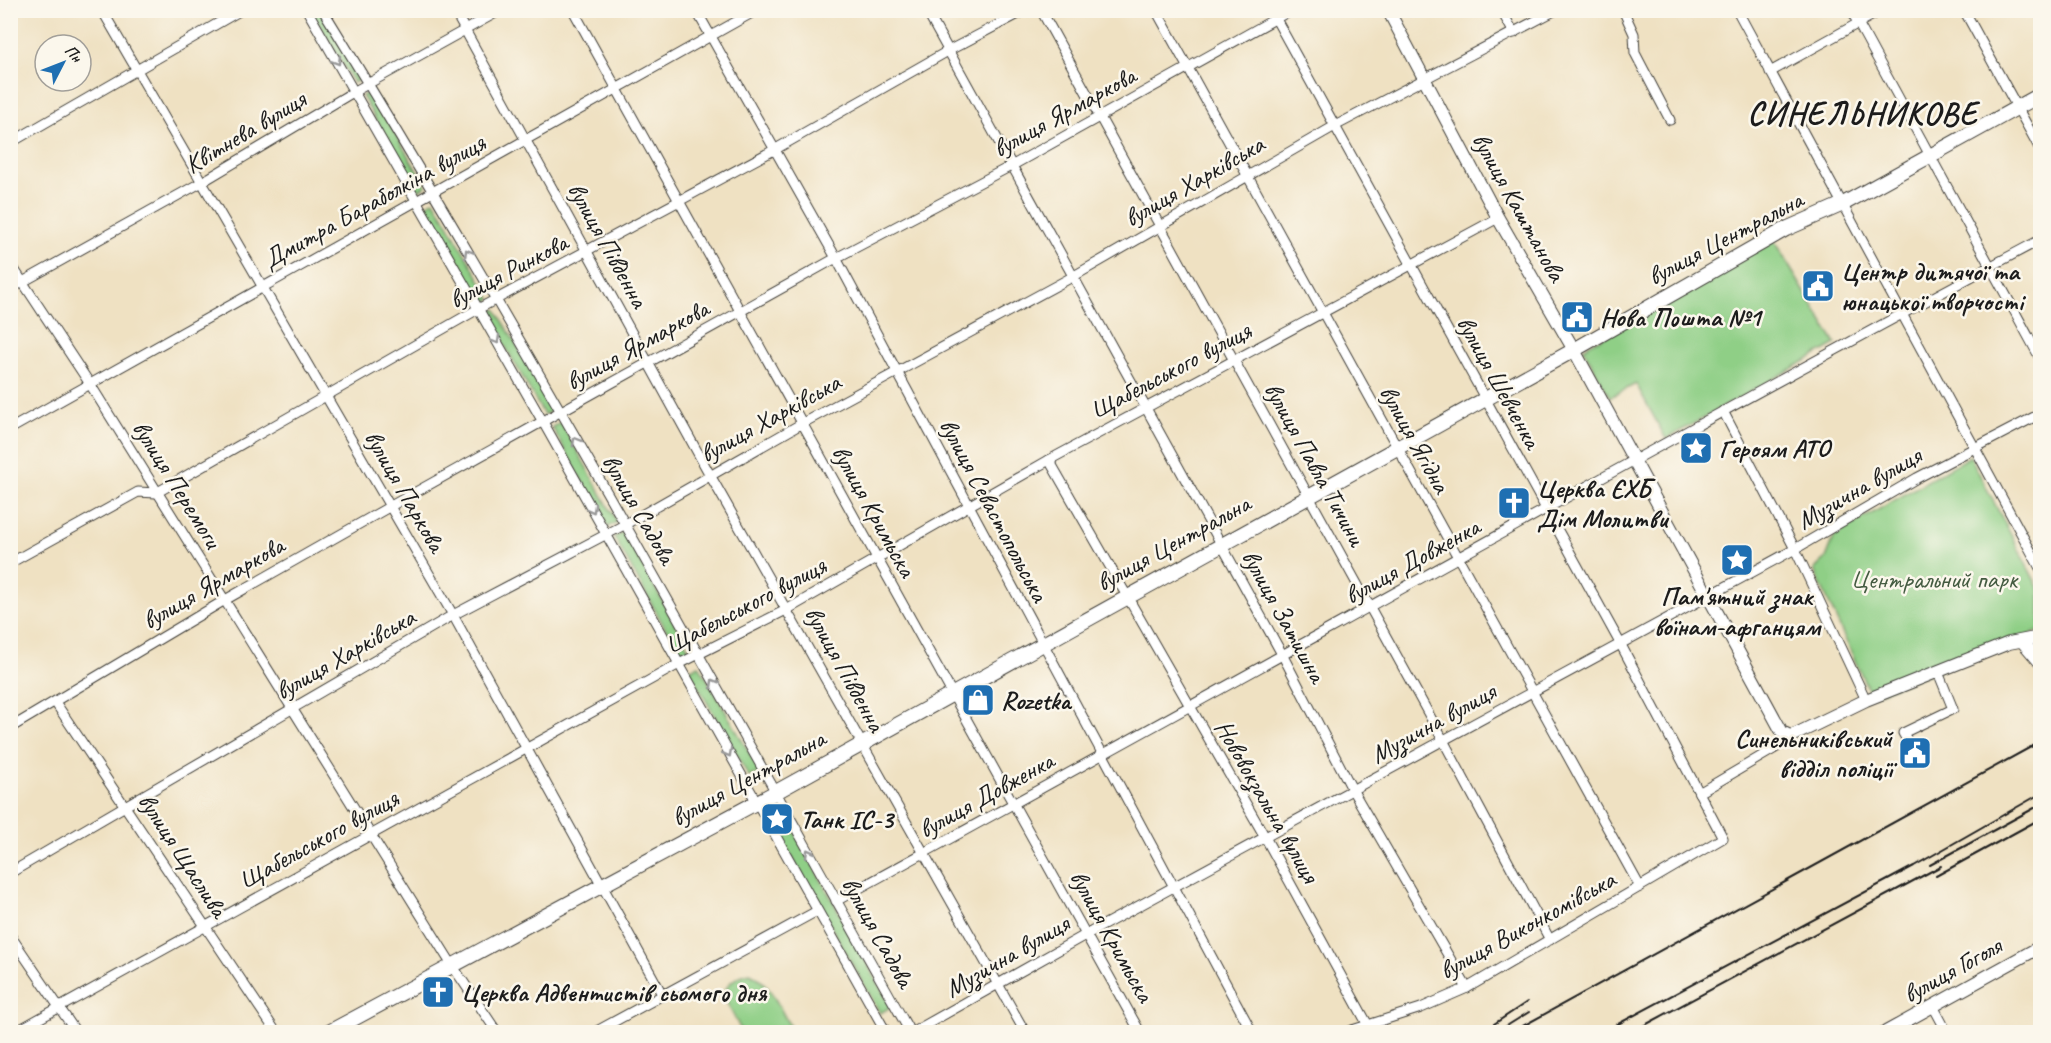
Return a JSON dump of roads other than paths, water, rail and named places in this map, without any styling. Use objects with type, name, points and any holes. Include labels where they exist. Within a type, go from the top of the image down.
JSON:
[{"type":"main road","name":"вулиця Центральна","points":[[329,1032],[776,792],[1308,495],[1574,350],[1785,229],[1843,204],[2040,95]]},
{"type":"street","name":"вулиця Паркова","points":[[102,10],[453,615],[528,747],[663,996]]},
{"type":"street","points":[[10,143],[241,10]]},
{"type":"street","name":"вулиця Садова","points":[[307,10],[607,534],[885,1032]]},
{"type":"street","name":"вулиця Садова","points":[[323,10],[433,192],[911,1032]]},
{"type":"street","name":"вулиця Південна","points":[[454,10],[710,475],[925,852],[1024,1032]]},
{"type":"street","name":"Квітнева вулиця","points":[[10,289],[202,182],[368,83],[501,10]]},
{"type":"street","name":"вулиця Кримьска","points":[[573,10],[801,424],[1088,934],[1140,1032]]},
{"type":"street","name":"вулиця Севастопольська","points":[[696,10],[836,258],[1252,1032]]},
{"type":"street","name":"Дмитра Бараболкіна вулиця","points":[[10,429],[757,10]]},
{"type":"street","name":"вулиця Затишна","points":[[926,10],[1283,656],[1353,791],[1467,988]]},
{"type":"street","name":"вулиця Ринкова","points":[[10,563],[138,492],[156,493],[478,309],[588,252],[948,51],[1026,10]]},
{"type":"street","name":"вулиця Павла Тичини","points":[[1041,10],[1371,608],[1550,940]]},
{"type":"street","name":"вулиця Ягідна","points":[[1156,10],[1320,313],[1640,887]]},
{"type":"street","name":"вулиця Ярмаркова","points":[[10,728],[225,600],[389,507],[836,258],[1100,117],[1273,15],[1291,10]]},
{"type":"street","points":[[1501,10],[1514,33]]},
{"type":"street","name":"вулиця Харківська","points":[[10,873],[453,615],[624,525],[801,424],[1074,276],[1159,225],[1333,127],[1556,10]]},
{"type":"street","points":[[1623,10],[1634,34],[1635,53],[1670,120]]},
{"type":"street","points":[[1737,10],[2040,568]]},
{"type":"street","points":[[1851,10],[2040,358]]},
{"type":"street","points":[[1770,72],[1882,10]]},
{"type":"street","points":[[1964,10],[2040,149]]},
{"type":"street","name":"вулиця Каштанова","points":[[1389,11],[1423,81],[1709,595],[1777,724],[1782,732],[1793,735]]},
{"type":"street","name":"вулиця Шевченка","points":[[1273,15],[1483,400],[1620,643],[1723,838]]},
{"type":"street","name":"Щабельського вулиця","points":[[15,1032],[697,654],[788,609],[1049,460],[1498,218]]},
{"type":"street","name":"вулиця Довженка","points":[[836,901],[1458,560],[1723,411],[2040,240]]},
{"type":"street","name":"вулиця Перемоги","points":[[10,263],[90,384],[156,493],[497,1032]]},
{"type":"street","points":[[1723,411],[1795,549],[1866,700]]},
{"type":"street","name":"Музична вулиця","points":[[911,1032],[999,986],[1088,934],[2040,414]]},
{"type":"street","name":"Нововокзальна вулиця","points":[[1049,460],[1265,837],[1369,1027]]},
{"type":"street","points":[[1699,793],[1777,747],[1793,735],[1866,700],[2022,641],[2040,637]]},
{"type":"street","points":[[2022,641],[2040,662]]},
{"type":"street","points":[[1907,740],[1903,733],[1953,708],[1938,672]]},
{"type":"street","name":"вулиця Щаслива","points":[[55,702],[276,1032]]},
{"type":"street","name":"вулиця Виконкомівська","points":[[1346,1032],[1369,1027],[1467,988],[1723,838]]},
{"type":"street","points":[[595,1032],[817,911]]},
{"type":"street","points":[[10,935],[76,1032]]},
{"type":"street","name":"вулиця Гоголя","points":[[1886,1032],[2040,947]]},
{"type":"street","points":[[1933,1006],[1947,1032]]},
{"type":"railway","points":[[1512,1032],[2040,742]]},
{"type":"railway","points":[[1603,1032],[1914,866],[2040,794]]},
{"type":"railway","points":[[1930,865],[2040,805]]},
{"type":"railway","points":[[1936,876],[2040,819]]},
{"type":"railway","points":[[1632,1032],[1941,866]]},
{"type":"railway","points":[[1482,1032],[1527,1002]]},
{"type":"railway","points":[[1497,1032],[1529,1012]]},
{"type":"place","name":"Центр дитячої та юнацької творчості","points":[[1818,286]]},
{"type":"place","name":"Нова Пошта №1","points":[[1577,317]]},
{"type":"place","name":"Героям АТО","points":[[1696,448]]},
{"type":"place","name":"Церква ЄХБ Дім Молитви","points":[[1514,503]]},
{"type":"place","name":"Пам'ятний знак воїнам-афганцям","points":[[1737,560]]},
{"type":"place","name":"Rozetka","points":[[978,700]]},
{"type":"place","name":"Синельниківський відділ поліції","points":[[1915,753]]},
{"type":"place","name":"Танк ІС-3","points":[[777,819]]},
{"type":"place","name":"Церква Адвентистів сьомого дня","points":[[438,992]]},
{"type":"district","name":"СИНЕЛЬНИКОВЕ","points":[[1863,113]]},
{"type":"park label","name":"Центральний парк","points":[[1934,579]]}]
